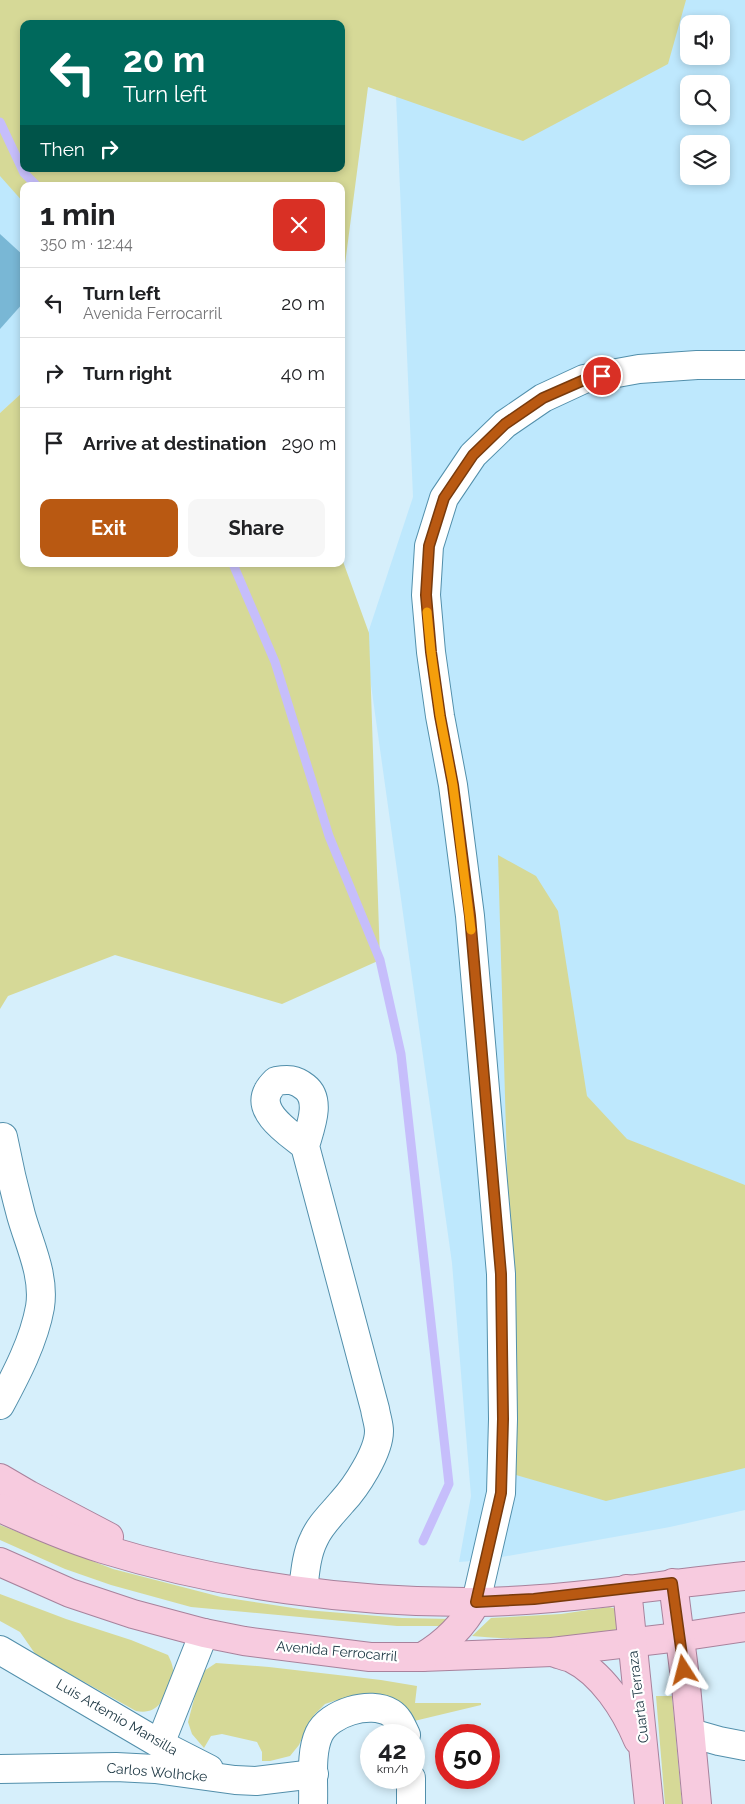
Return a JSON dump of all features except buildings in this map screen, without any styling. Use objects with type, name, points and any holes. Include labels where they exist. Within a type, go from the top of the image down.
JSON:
[{"type":"main road","points":[[0,1478],[123,1544],[173,1568]]},
{"type":"main road","points":[[0,1508],[76,1540],[103,1549],[173,1568],[303,1592],[376,1598],[476,1602],[534,1599],[745,1576]]},
{"type":"main road","name":"Avenida Ferrocarril","points":[[0,1562],[49,1585],[98,1603],[204,1633],[244,1641],[332,1653],[422,1657],[552,1652],[745,1627]]},
{"type":"main road","points":[[0,1577],[49,1585]]},
{"type":"main road","points":[[672,1583],[686,1686],[697,1804]]},
{"type":"main road","name":"Cuarta Terraza","points":[[627,1589],[649,1804]]},
{"type":"main road","points":[[422,1657],[438,1648],[452,1636],[464,1622],[476,1602]]},
{"type":"main road","points":[[552,1652],[572,1659],[587,1669],[602,1683],[631,1724],[645,1757]]},
{"type":"street","points":[[476,1602],[501,1493],[503,1419],[501,1274],[470,916],[453,785],[440,716],[431,652],[426,595],[429,546],[444,498],[473,455],[505,424],[543,398],[584,380],[639,369],[745,365]]},
{"type":"street","points":[[0,1405],[32,1337],[40,1306],[39,1272],[21,1214],[3,1136]]},
{"type":"street","points":[[303,1592],[306,1563],[314,1539],[326,1520],[358,1481],[370,1461],[379,1432],[375,1408],[305,1146]]},
{"type":"street","points":[[160,1744],[204,1633]]},
{"type":"street","name":"Luis Artemio Mansilla","points":[[0,1650],[160,1744],[198,1765],[235,1780]]},
{"type":"street","points":[[313,1804],[314,1749],[323,1726],[348,1711],[378,1709],[388,1711],[398,1718],[401,1724]]},
{"type":"street","points":[[691,1733],[745,1746]]},
{"type":"street","name":"Carlos Wolhcke","points":[[0,1769],[116,1767],[155,1769],[256,1781],[314,1774]]},
{"type":"street","points":[[411,1789],[411,1804]]},
{"type":"shaded area","points":[[0,0],[20,20],[20,172],[24,172],[24,182],[20,182],[20,395],[0,413]]},
{"type":"shaded area","points":[[392,0],[745,0],[745,1510],[670,1527],[485,1560],[459,1562],[471,1496],[452,1263],[365,642],[413,497]]},
{"type":"green space","points":[[0,0],[686,0],[682,15],[680,15],[680,21],[668,64],[523,141],[368,87],[345,264],[345,182],[20,182],[20,198],[0,176]]},
{"type":"green space","points":[[20,395],[20,567],[345,567],[369,633],[380,960],[282,1004],[115,955],[8,996],[0,1009],[0,413]]},
{"type":"green space","points":[[498,855],[536,876],[558,911],[587,1096],[627,1139],[745,1185],[745,1468],[606,1501],[516,1475]]},
{"type":"green space","points":[[0,1525],[113,1569],[221,1597],[306,1610],[402,1618],[454,1619],[442,1626],[397,1626],[191,1607],[111,1585],[65,1569],[0,1540]]},
{"type":"green space","points":[[0,1594],[168,1655],[173,1667],[173,1675],[161,1701],[154,1709],[149,1711],[136,1711],[36,1655],[20,1632],[0,1621]]},
{"type":"green space","points":[[609,1607],[617,1609],[619,1629],[546,1637],[508,1638],[472,1636],[491,1618],[561,1614]]},
{"type":"green space","points":[[216,1663],[381,1680],[417,1686],[415,1703],[481,1703],[481,1705],[410,1722],[361,1698],[337,1700],[325,1704],[315,1714],[308,1724],[299,1745],[290,1756],[262,1761],[262,1752],[257,1742],[222,1734],[211,1736],[204,1748],[192,1734],[188,1722],[201,1673]]},
{"type":"green space","points":[[656,1696],[672,1696],[682,1804],[665,1804]]},
{"type":"waterway","points":[[0,122],[20,164]]},
{"type":"waterway","points":[[24,172],[33,182]]},
{"type":"waterway","points":[[234,567],[275,662],[329,836],[380,960],[401,1054],[449,1484],[423,1541]]},
{"type":"slow traffic","points":[[427,612],[440,716],[453,785],[471,930]]},
{"type":"route","points":[[602,376],[584,380],[543,398],[505,424],[473,455],[444,498],[429,546],[426,595],[431,652],[440,716],[453,785],[470,916],[501,1274],[503,1419],[501,1493],[476,1602],[534,1599],[672,1583],[684,1670]]}]
